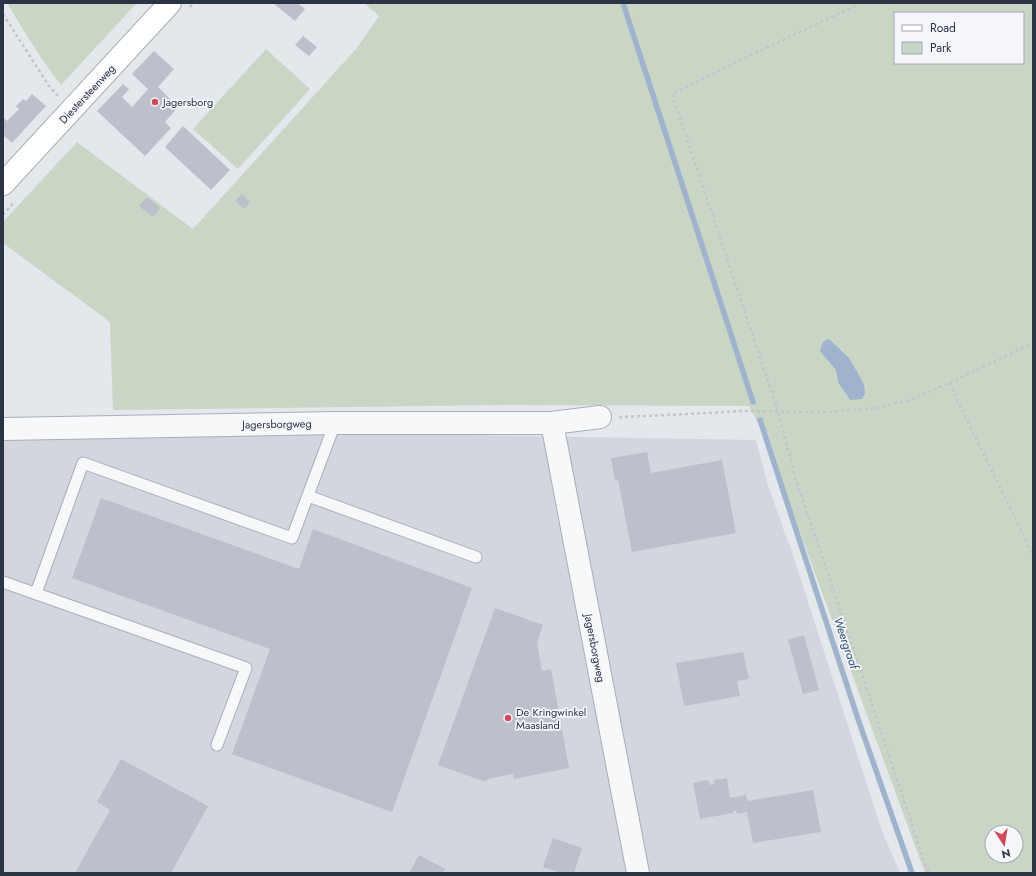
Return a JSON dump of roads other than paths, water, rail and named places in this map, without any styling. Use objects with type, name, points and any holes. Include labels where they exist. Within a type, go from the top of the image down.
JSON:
[{"type":"main road","name":"Diestersteenweg","points":[[3,184],[170,3]]},
{"type":"street","name":"Jagersborgweg","points":[[3,429],[335,423],[552,423],[600,417]]},
{"type":"street","name":"Jagersborgweg","points":[[552,423],[638,873]]},
{"type":"lane","points":[[36,593],[83,463],[292,538],[335,423]]},
{"type":"lane","points":[[308,496],[476,558]]},
{"type":"lane","points":[[3,582],[246,668],[217,745]]},
{"type":"water","points":[[828,339],[849,358],[864,384],[865,394],[862,399],[850,400],[838,382],[836,370],[820,351],[823,342]]},
{"type":"waterway","points":[[623,3],[753,402]]},
{"type":"waterway","name":"Weergraaf","points":[[760,420],[858,719],[912,873]]},
{"type":"place","name":"Jagersborg","points":[[155,102]]},
{"type":"place","name":"De Kringwinkel Maasland","points":[[508,718]]}]
